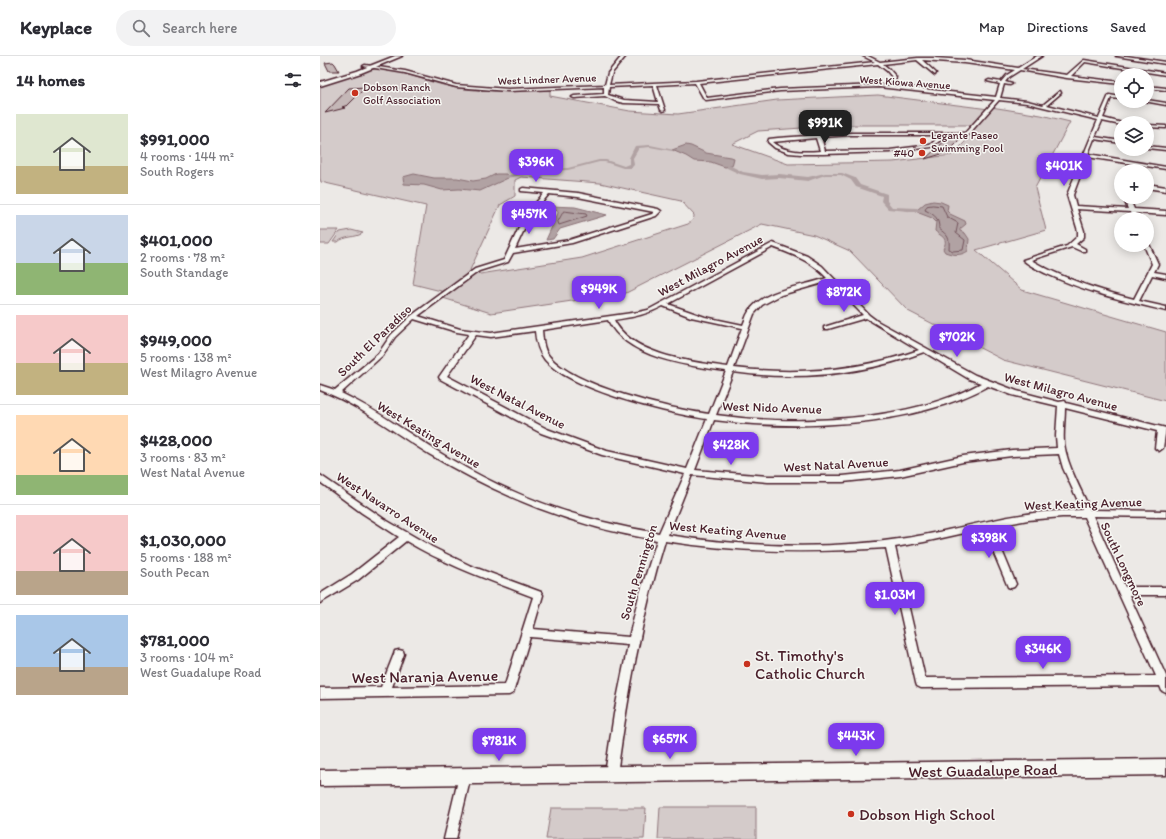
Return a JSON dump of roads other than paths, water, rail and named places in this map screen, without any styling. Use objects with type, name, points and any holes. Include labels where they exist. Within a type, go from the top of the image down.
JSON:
[{"type":"main road","points":[[320,81],[390,56]]},
{"type":"main road","points":[[320,84],[372,67],[399,56]]},
{"type":"main road","name":"West Guadalupe Road","points":[[320,778],[1166,767]]},
{"type":"street","points":[[606,95],[606,86],[609,73],[624,56]]},
{"type":"street","points":[[864,56],[886,67],[894,77],[892,88]]},
{"type":"street","points":[[939,134],[940,138],[932,146],[890,151],[823,153],[791,152],[772,145],[770,142],[778,139],[849,134],[939,134],[966,134],[998,99],[1002,83],[1008,76],[1038,56]]},
{"type":"street","points":[[1118,56],[1166,63]]},
{"type":"street","name":"West Lindner Avenue","points":[[365,66],[415,75],[456,86],[476,89],[508,90],[696,82],[918,59],[1019,69],[1067,77],[1114,81]]},
{"type":"street","points":[[918,59],[934,74]]},
{"type":"street","points":[[1067,77],[1084,61],[1166,74]]},
{"type":"street","points":[[834,67],[837,72]]},
{"type":"street","points":[[769,69],[772,73]]},
{"type":"street","points":[[722,72],[731,78]]},
{"type":"street","points":[[989,81],[1010,84]]},
{"type":"street","name":"West Kiowa Avenue","points":[[696,82],[706,99],[780,90],[862,86],[1045,105],[1114,123]]},
{"type":"street","points":[[655,84],[663,110]]},
{"type":"street","points":[[1154,88],[1166,89]]},
{"type":"street","points":[[1045,105],[1060,92]]},
{"type":"street","points":[[574,97],[606,95],[613,99],[636,103],[660,103]]},
{"type":"street","points":[[1114,97],[1110,96],[1102,120],[1070,195],[1081,231],[1081,237],[1072,245],[1026,260],[1041,270],[1087,288],[1166,309]]},
{"type":"street","points":[[1154,102],[1166,104]]},
{"type":"street","points":[[1160,120],[1166,126]]},
{"type":"street","points":[[1154,127],[1166,126]]},
{"type":"street","points":[[904,134],[911,148]]},
{"type":"street","points":[[818,136],[823,153]]},
{"type":"street","points":[[1094,138],[1114,141]]},
{"type":"street","points":[[1154,147],[1166,148]]},
{"type":"street","points":[[1086,155],[1166,168]]},
{"type":"street","points":[[1154,187],[1166,189]]},
{"type":"street","points":[[512,251],[570,242],[654,216],[658,211],[578,195],[523,190]]},
{"type":"street","name":"South El Paradiso","points":[[336,393],[380,355],[393,336],[413,317],[448,291],[455,288],[466,277],[483,267],[506,261],[527,217],[548,192]]},
{"type":"street","points":[[1129,204],[1131,211]]},
{"type":"street","points":[[1073,207],[1166,213]]},
{"type":"street","name":"West Milagro Avenue","points":[[413,317],[459,331],[491,335],[639,314],[650,311],[773,245],[812,261],[820,267],[867,316],[972,377],[987,384],[1015,392],[1163,430]]},
{"type":"street","points":[[1072,245],[1083,250]]},
{"type":"street","points":[[1136,301],[1155,264],[1150,252]]},
{"type":"street","points":[[1151,273],[1166,276]]},
{"type":"street","name":"South Pennington","points":[[611,774],[622,695],[632,641],[662,537],[730,370],[751,313],[760,302],[774,295],[793,288],[831,279]]},
{"type":"street","points":[[663,304],[690,315],[716,322],[746,327]]},
{"type":"street","points":[[826,328],[867,316]]},
{"type":"street","points":[[610,318],[617,332],[633,344],[658,355],[693,364],[730,370],[809,374],[852,369],[878,364],[924,350]]},
{"type":"street","name":"West Nido Avenue","points":[[538,328],[543,352],[557,367],[578,379],[609,392],[654,406],[710,417],[760,422],[798,422],[876,417],[955,399],[987,384]]},
{"type":"street","name":"West Natal Avenue","points":[[474,334],[443,377],[544,431],[605,453],[689,472],[768,479],[843,479],[900,473],[963,459],[1012,453],[1061,451]]},
{"type":"street","name":"West Keating Avenue","points":[[320,388],[336,393],[349,400],[438,456],[482,482],[504,492],[574,517],[608,526],[662,537],[709,544],[765,548],[818,548],[890,544],[935,537],[1030,517],[1087,514],[1166,514]]},
{"type":"street","name":"South Longmore","points":[[1062,403],[1059,432],[1061,451],[1087,514],[1165,683]]},
{"type":"street","points":[[1159,448],[1163,430]]},
{"type":"street","name":"West Navarro Avenue","points":[[320,478],[405,537],[445,558],[538,595],[527,633]]},
{"type":"street","points":[[982,527],[996,548],[1011,584]]},
{"type":"street","points":[[320,599],[355,577],[405,537]]},
{"type":"street","points":[[890,544],[921,683],[1165,683]]},
{"type":"street","points":[[1122,591],[1166,591]]},
{"type":"street","points":[[527,633],[632,641]]},
{"type":"street","name":"West Naranja Avenue","points":[[320,693],[509,690],[527,633]]},
{"type":"street","points":[[385,692],[399,654]]},
{"type":"street","points":[[450,839],[465,776]]},
{"type":"water","points":[[686,145],[706,153],[734,158],[732,166],[725,167],[711,162],[694,161],[672,150]]},
{"type":"water","points":[[414,174],[434,178],[457,178],[473,181],[486,179],[496,174],[506,174],[508,178],[480,191],[459,189],[442,190],[424,185],[404,184],[403,177]]},
{"type":"water","points":[[933,201],[948,205],[947,211],[950,214],[965,221],[966,224],[960,229],[960,231],[965,233],[969,239],[968,251],[963,254],[951,254],[945,252],[943,249],[945,240],[935,231],[936,222],[932,218],[919,213],[917,210],[925,203]]},
{"type":"water","points":[[550,206],[575,207],[607,215],[560,229],[553,239],[546,240],[558,213],[558,211],[549,209]]},
{"type":"waterway","points":[[507,176],[540,170],[568,169],[599,161],[606,161],[623,167],[629,167],[632,165],[631,158],[637,147],[650,146],[672,150]]},
{"type":"waterway","points":[[729,167],[742,173],[762,177],[779,176],[808,179],[825,174],[842,174],[853,179],[858,186],[885,195],[884,201],[890,208],[917,210]]},
{"type":"place","name":"Dobson Ranch Golf Association","points":[[355,93]]},
{"type":"place","name":"Legante Paseo Swimming Pool","points":[[923,141]]},
{"type":"place","name":"#40","points":[[922,153]]},
{"type":"place","name":"St. Timothy's Catholic Church","points":[[747,664]]},
{"type":"place","name":"Dobson High School","points":[[851,814]]}]
